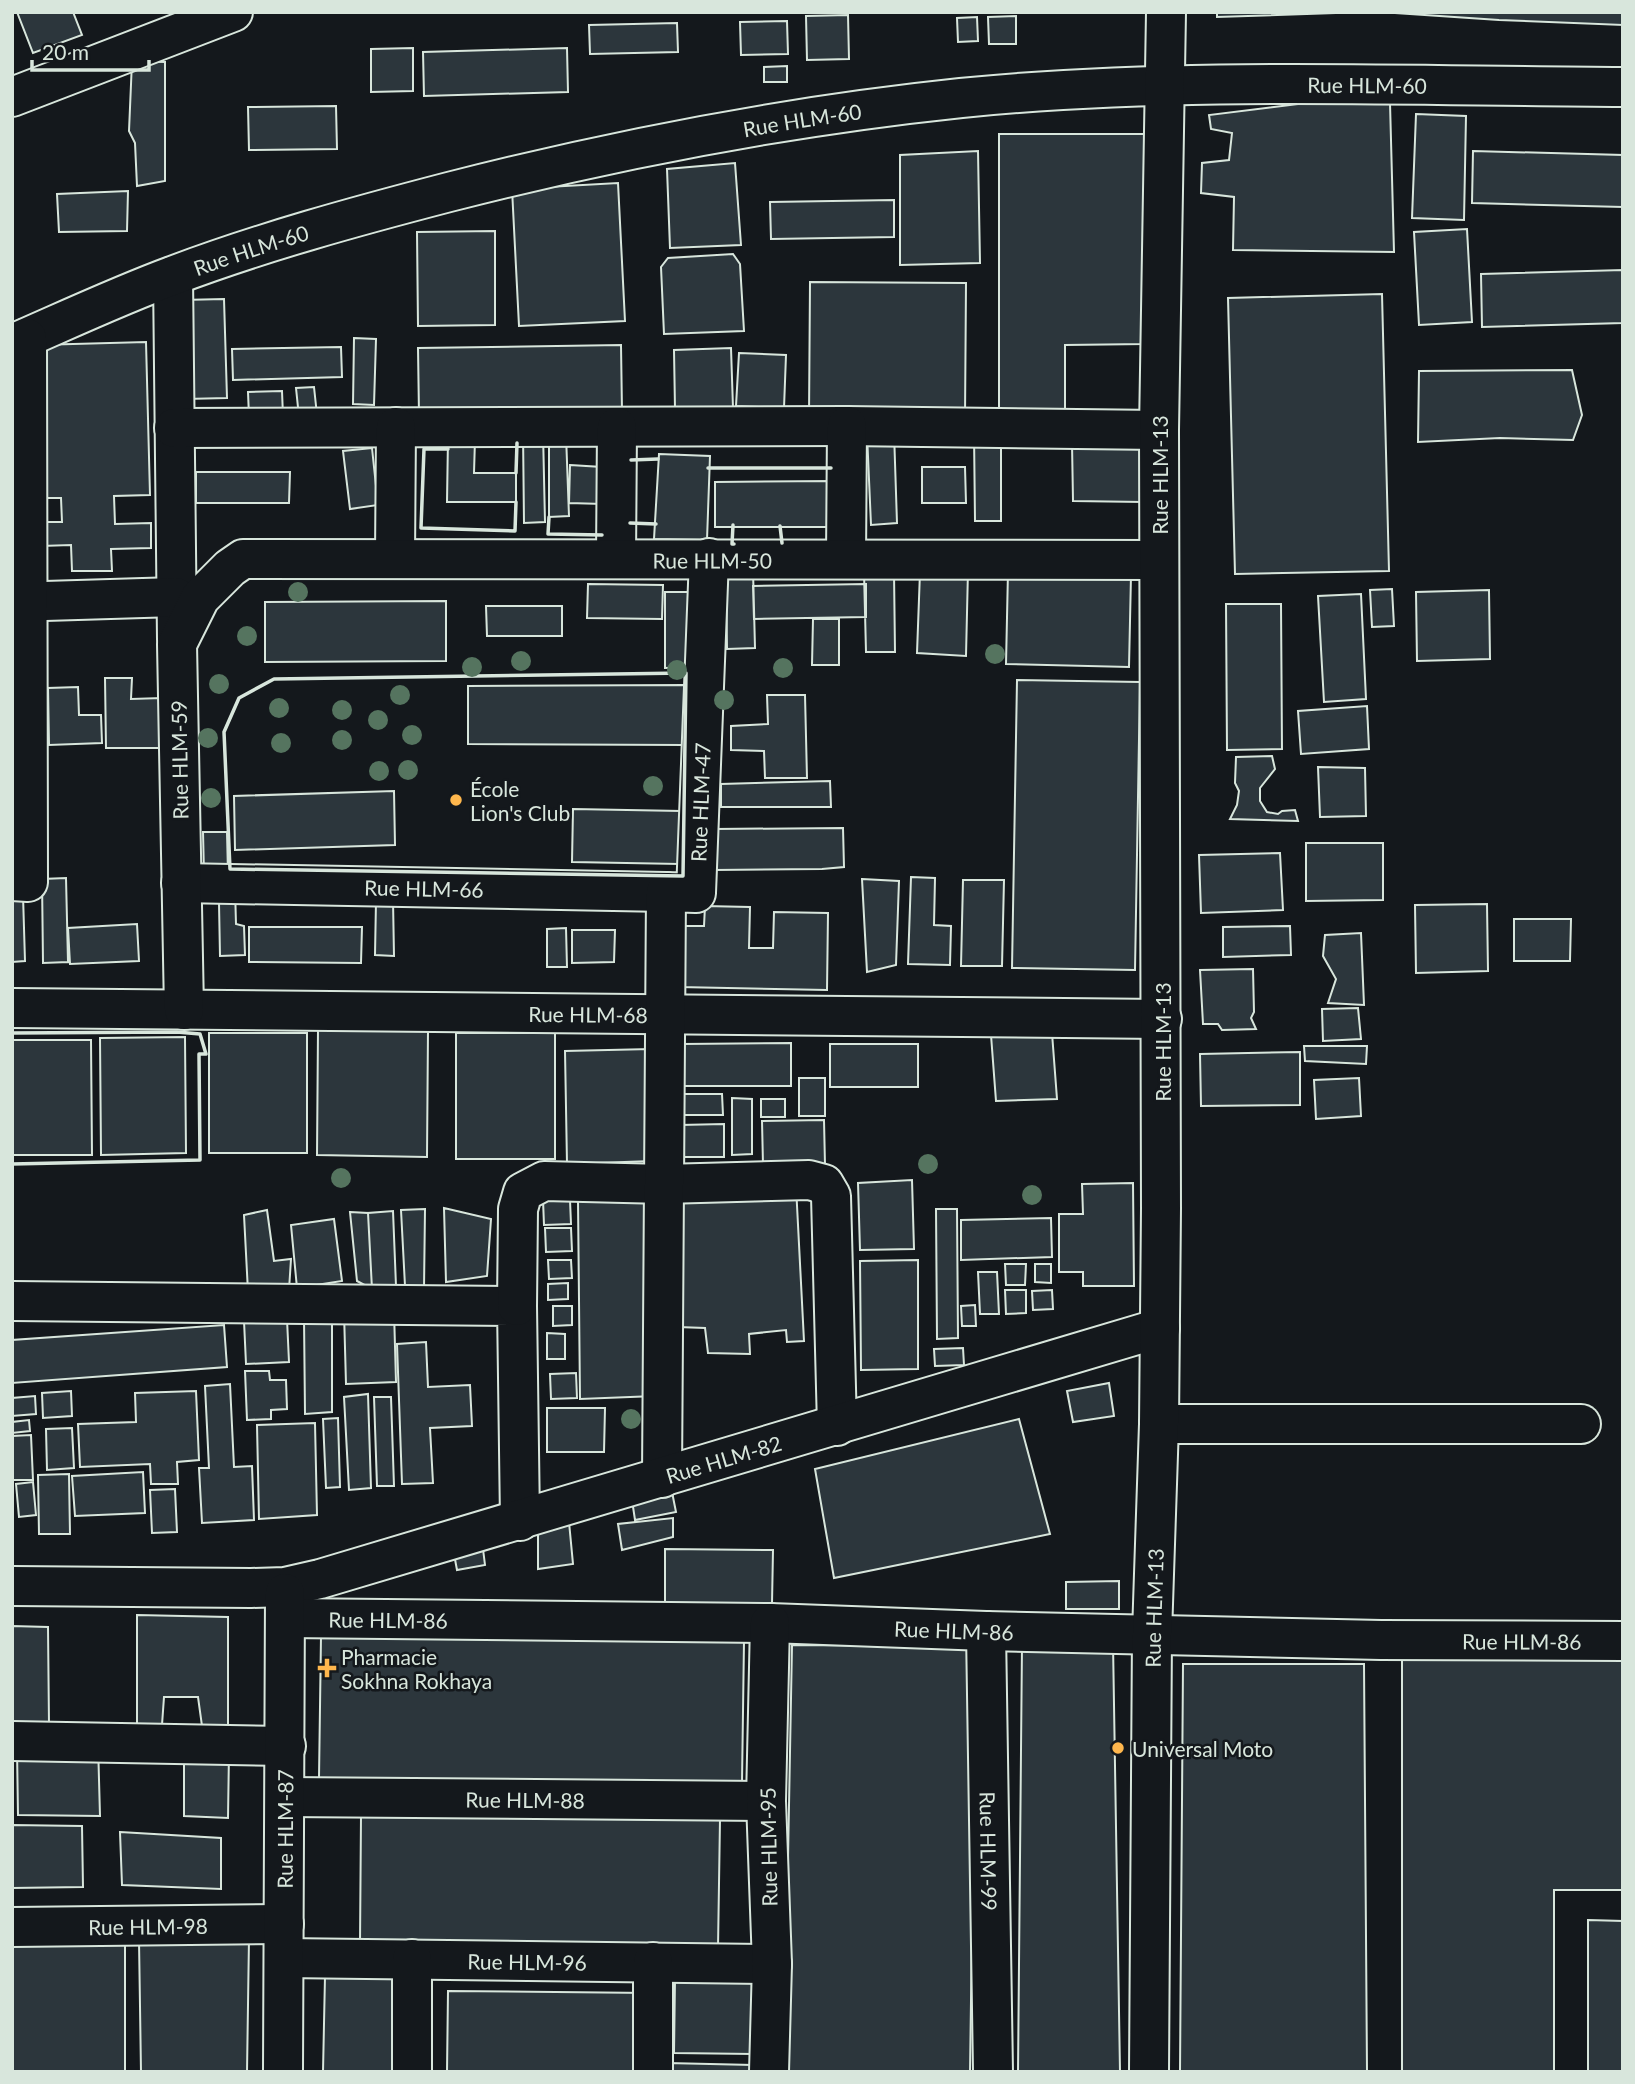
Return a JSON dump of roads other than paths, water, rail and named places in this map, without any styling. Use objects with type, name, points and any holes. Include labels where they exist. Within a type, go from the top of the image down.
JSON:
[{"type":"street","points":[[13,94],[233,12]]},
{"type":"street","name":"Rue HLM-13","points":[[1149,2072],[1152,1633],[1160,1328],[1162,1019],[1159,430],[1166,12]]},
{"type":"street","name":"Rue HLM-60","points":[[20,341],[173,276],[357,216],[533,171],[813,117],[963,98],[1165,85],[1623,87]]},
{"type":"street","points":[[173,276],[177,644]]},
{"type":"street","points":[[12,881],[28,882],[19,601],[20,341]]},
{"type":"street","points":[[174,428],[846,426],[1159,430]]},
{"type":"street","points":[[846,426],[846,559]]},
{"type":"street","points":[[395,558],[396,427]]},
{"type":"street","points":[[616,559],[617,427]]},
{"type":"street","name":"Rue HLM-50","points":[[267,557],[1159,560]]},
{"type":"street","name":"Rue HLM-59","points":[[184,1010],[177,644],[200,598],[230,568],[243,559],[267,557]]},
{"type":"street","name":"Rue HLM-47","points":[[667,892],[696,893],[709,558]]},
{"type":"street","points":[[19,601],[176,597]]},
{"type":"street","name":"Rue HLM-66","points":[[181,883],[667,892]]},
{"type":"street","points":[[662,1478],[667,892]]},
{"type":"street","name":"Rue HLM-68","points":[[12,1008],[1162,1019]]},
{"type":"street","points":[[520,1521],[518,1209],[523,1192],[544,1181],[664,1184],[808,1180],[824,1184],[831,1196],[837,1426]]},
{"type":"street","points":[[12,1301],[517,1306]]},
{"type":"street","name":"Rue HLM-82","points":[[285,1602],[320,1579],[1160,1328]]},
{"type":"street","points":[[1159,1424],[1581,1424]]},
{"type":"street","name":"Rue HLM-86","points":[[12,1586],[285,1602],[397,1620],[770,1623],[1381,1640],[1623,1642]]},
{"type":"street","name":"Rue HLM-87","points":[[283,2072],[285,1602]]},
{"type":"street","name":"Rue HLM-95","points":[[769,2072],[772,1964],[766,1801],[770,1623]]},
{"type":"street","name":"Rue HLM-99","points":[[986,1631],[993,2072]]},
{"type":"street","points":[[12,1741],[286,1746]]},
{"type":"street","name":"Rue HLM-88","points":[[285,1797],[766,1801]]},
{"type":"street","name":"Rue HLM-98","points":[[12,1927],[284,1941]]},
{"type":"street","name":"Rue HLM-96","points":[[284,1941],[412,1959],[772,1964]]},
{"type":"street","points":[[412,1959],[412,2072]]},
{"type":"street","points":[[653,1962],[653,2072]]},
{"type":"place","name":"École Lion's Club","points":[[456,800]]},
{"type":"place","name":"Pharmacie Sokhna Rokhaya","points":[[327,1668]]},
{"type":"place","name":"Universal Moto","points":[[1118,1748]]}]
